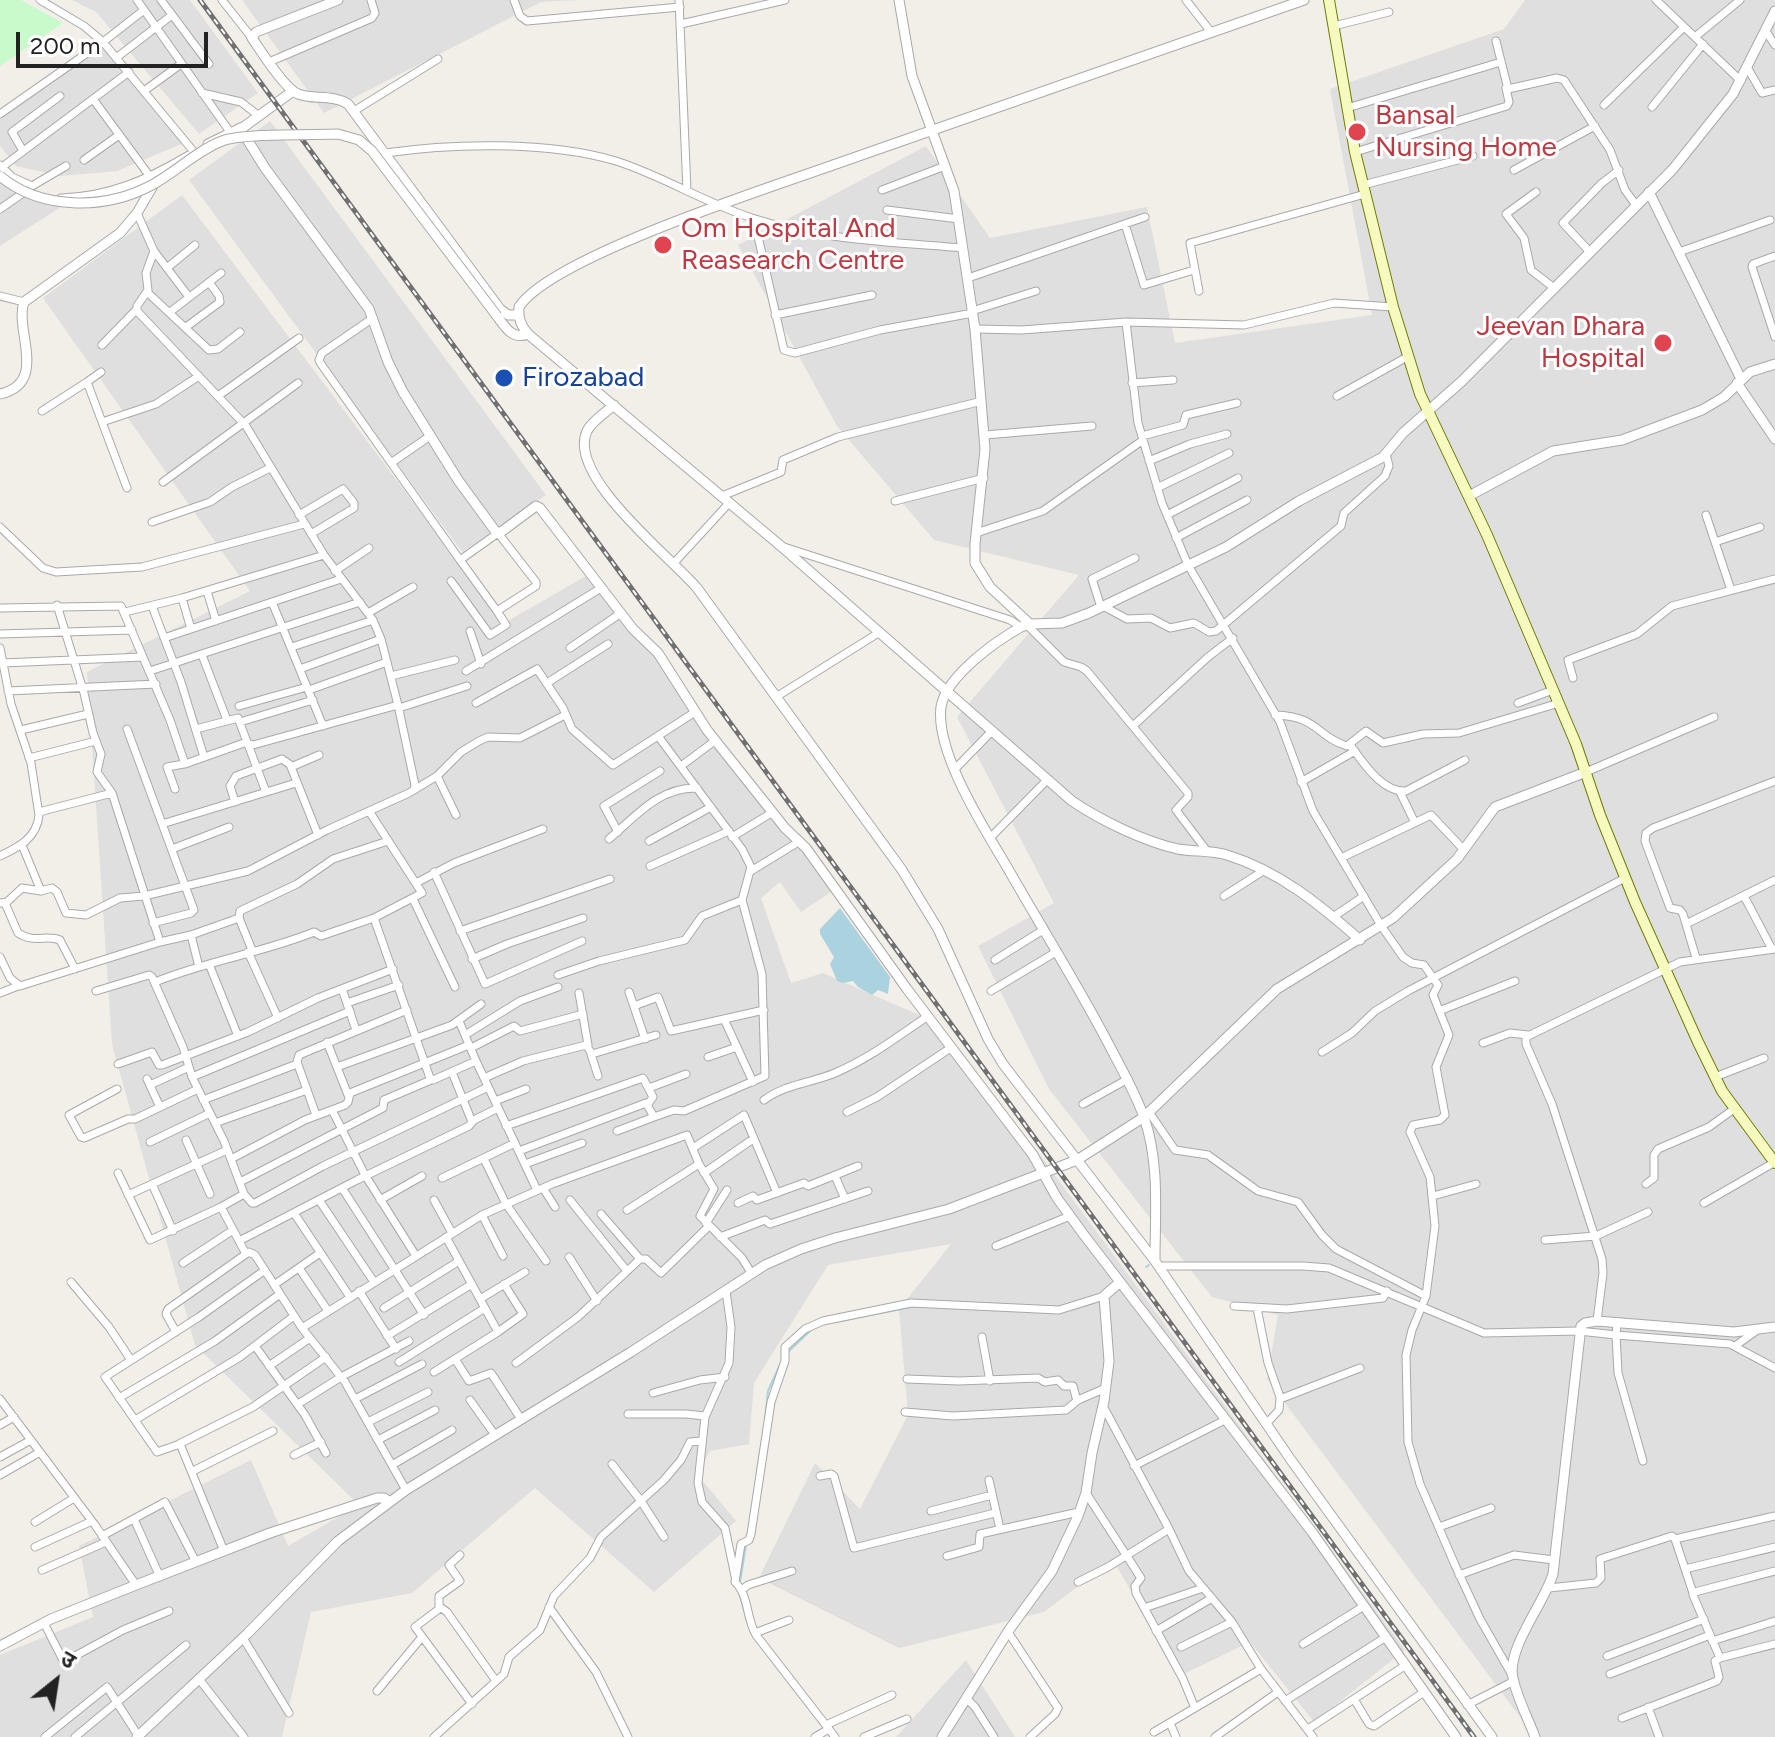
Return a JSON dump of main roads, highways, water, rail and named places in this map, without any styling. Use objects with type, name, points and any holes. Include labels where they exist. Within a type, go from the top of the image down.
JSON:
[{"type":"main road","points":[[1329,0],[1355,152],[1407,357],[1428,412],[1469,496],[1559,703],[1625,878],[1715,1077],[1734,1109],[1775,1162]]},
{"type":"water","points":[[840,908],[890,977],[888,994],[878,990],[872,995],[853,981],[837,981],[830,964],[834,957],[820,929]]},
{"type":"waterway","points":[[1070,1310],[1094,1303]]},
{"type":"waterway","points":[[836,1322],[916,1306]]},
{"type":"waterway","points":[[787,1353],[811,1330]]},
{"type":"waterway","points":[[765,1420],[768,1391],[783,1358]]},
{"type":"waterway","points":[[757,1471],[763,1434]]},
{"type":"waterway","points":[[740,1582],[746,1545]]},
{"type":"waterway","points":[[739,1592],[747,1621]]},
{"type":"railway","points":[[200,0],[1474,1737]]},
{"type":"place","name":"Bansal Nursing Home","points":[[1357,132]]},
{"type":"place","name":"Om Hospital And Reasearch Centre","points":[[663,245]]},
{"type":"place","name":"Jeevan Dhara Hospital","points":[[1663,343]]},
{"type":"place","name":"Firozabad","points":[[504,378]]}]
